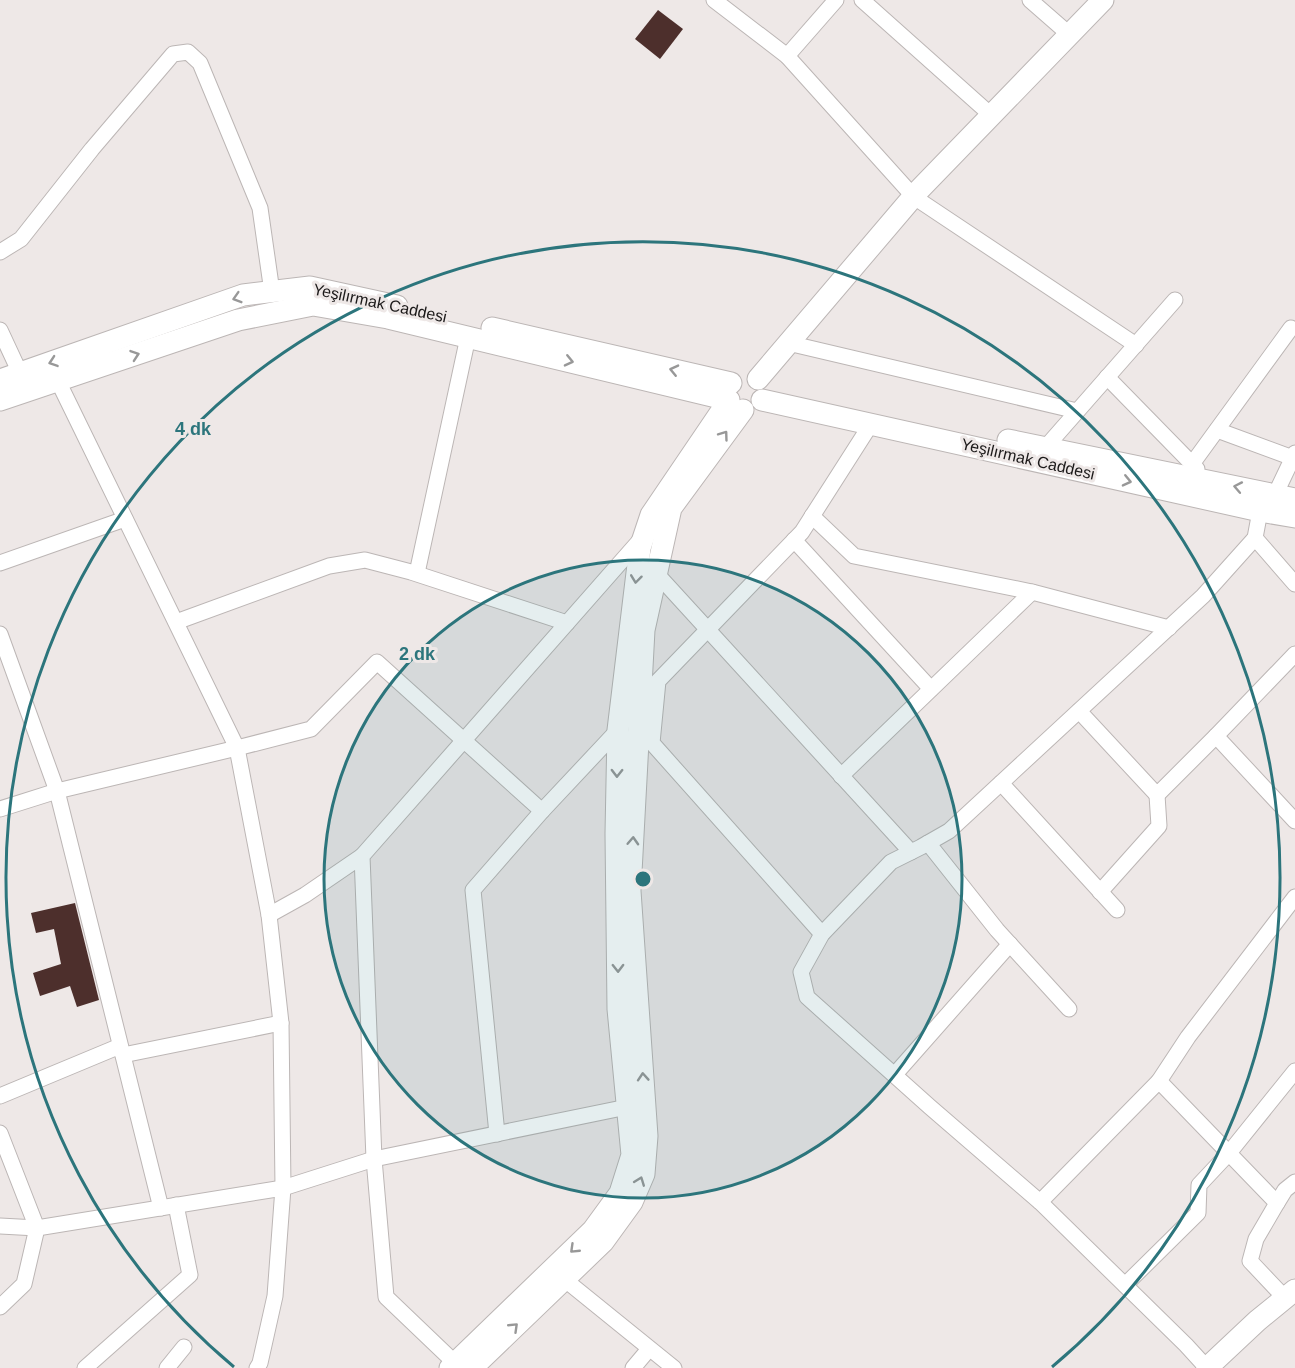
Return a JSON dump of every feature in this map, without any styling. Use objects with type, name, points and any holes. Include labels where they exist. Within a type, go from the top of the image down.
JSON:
[{"type":"main road","points":[[734,397],[754,408],[761,389],[788,343],[914,196],[1103,0]]},
{"type":"main road","name":"Yeşilırmak Caddesi","points":[[0,380],[243,295],[310,286],[734,397]]},
{"type":"main road","name":"Yeşilırmak Caddesi","points":[[0,400],[238,320],[313,306],[388,318],[734,397]]},
{"type":"main road","points":[[459,1366],[564,1279],[603,1242],[632,1202],[644,1174],[647,1136],[630,891],[644,630],[671,508],[734,397],[735,378],[740,375],[752,375],[761,389]]},
{"type":"main road","name":"Yeşilırmak Caddesi","points":[[761,389],[871,424],[1295,517]]},
{"type":"main road","name":"Yeşilırmak Caddesi","points":[[761,389],[1285,497]]},
{"type":"main road","points":[[459,1366],[593,1230],[620,1193],[632,1155],[618,1010],[616,834],[618,730],[640,548],[651,515],[734,397]]},
{"type":"main road","points":[[1207,1368],[1257,1321],[1290,1294]]},
{"type":"street","points":[[714,0],[787,57],[914,196],[1136,345]]},
{"type":"street","points":[[787,57],[836,0]]},
{"type":"street","points":[[862,0],[991,115]]},
{"type":"street","points":[[1030,0],[1070,35]]},
{"type":"street","points":[[0,252],[21,239],[92,149],[173,54],[188,52],[200,63],[260,208],[272,291]]},
{"type":"street","points":[[1045,448],[1175,300]]},
{"type":"street","points":[[1192,464],[1291,328]]},
{"type":"street","points":[[0,330],[20,373]]},
{"type":"street","points":[[417,573],[468,337]]},
{"type":"street","points":[[788,343],[1077,411]]},
{"type":"street","points":[[1107,377],[1210,482]]},
{"type":"street","points":[[58,381],[237,748],[269,915],[281,1023],[283,1188],[275,1296],[261,1366]]},
{"type":"street","points":[[822,934],[652,743],[658,681],[802,532],[871,424]]},
{"type":"street","points":[[1217,430],[1294,456],[1285,497]]},
{"type":"street","points":[[1207,1368],[1040,1202],[807,997],[801,972],[822,934],[891,862],[949,831],[1203,596],[1255,538],[1260,511]]},
{"type":"street","points":[[812,516],[854,556],[1032,592],[1169,628]]},
{"type":"street","points":[[0,563],[125,519]]},
{"type":"street","points":[[269,915],[305,895],[362,856],[645,535]]},
{"type":"street","points":[[1255,538],[1295,584]]},
{"type":"street","points":[[794,540],[931,689]]},
{"type":"street","points":[[176,622],[329,566],[365,560],[417,573],[567,623]]},
{"type":"street","points":[[657,573],[911,852]]},
{"type":"street","points":[[841,776],[1032,592]]},
{"type":"street","points":[[0,634],[57,791],[160,1208]]},
{"type":"street","points":[[1157,795],[1294,659]]},
{"type":"street","points":[[0,809],[57,791],[311,729],[377,662],[542,811]]},
{"type":"street","points":[[1079,711],[1157,795],[1159,826],[1100,892]]},
{"type":"street","points":[[497,1134],[473,890],[542,811],[618,730]]},
{"type":"street","points":[[1216,736],[1295,821]]},
{"type":"street","points":[[1001,783],[1117,910]]},
{"type":"street","points":[[928,843],[1010,944],[1069,1009]]},
{"type":"street","points":[[362,856],[374,1159],[386,1297],[459,1366]]},
{"type":"street","points":[[1040,1202],[1159,1081],[1188,1036],[1295,897]]},
{"type":"street","points":[[897,1072],[1010,944]]},
{"type":"street","points":[[0,1096],[122,1051],[281,1023]]},
{"type":"street","points":[[1125,1285],[1198,1213],[1199,1185],[1229,1153],[1295,1071]]},
{"type":"street","points":[[1159,1081],[1277,1203]]},
{"type":"street","points":[[0,1226],[37,1228],[283,1188],[374,1159],[627,1107]]},
{"type":"street","points":[[0,1132],[37,1228],[24,1284],[0,1307]]},
{"type":"street","points":[[1290,1294],[1250,1261],[1256,1239],[1285,1190],[1295,1182]]},
{"type":"street","points":[[85,1368],[190,1275],[176,1205]]},
{"type":"street","points":[[564,1279],[674,1368]]},
{"type":"street","points":[[167,1368],[184,1347]]},
{"type":"street","points":[[633,1368],[649,1349]]},
{"type":"building","points":[[658,10],[683,29],[660,59],[635,39]]},
{"type":"building","points":[[75,903],[99,1000],[77,1007],[70,986],[40,996],[33,973],[61,964],[54,929],[36,933],[31,913]]}]
